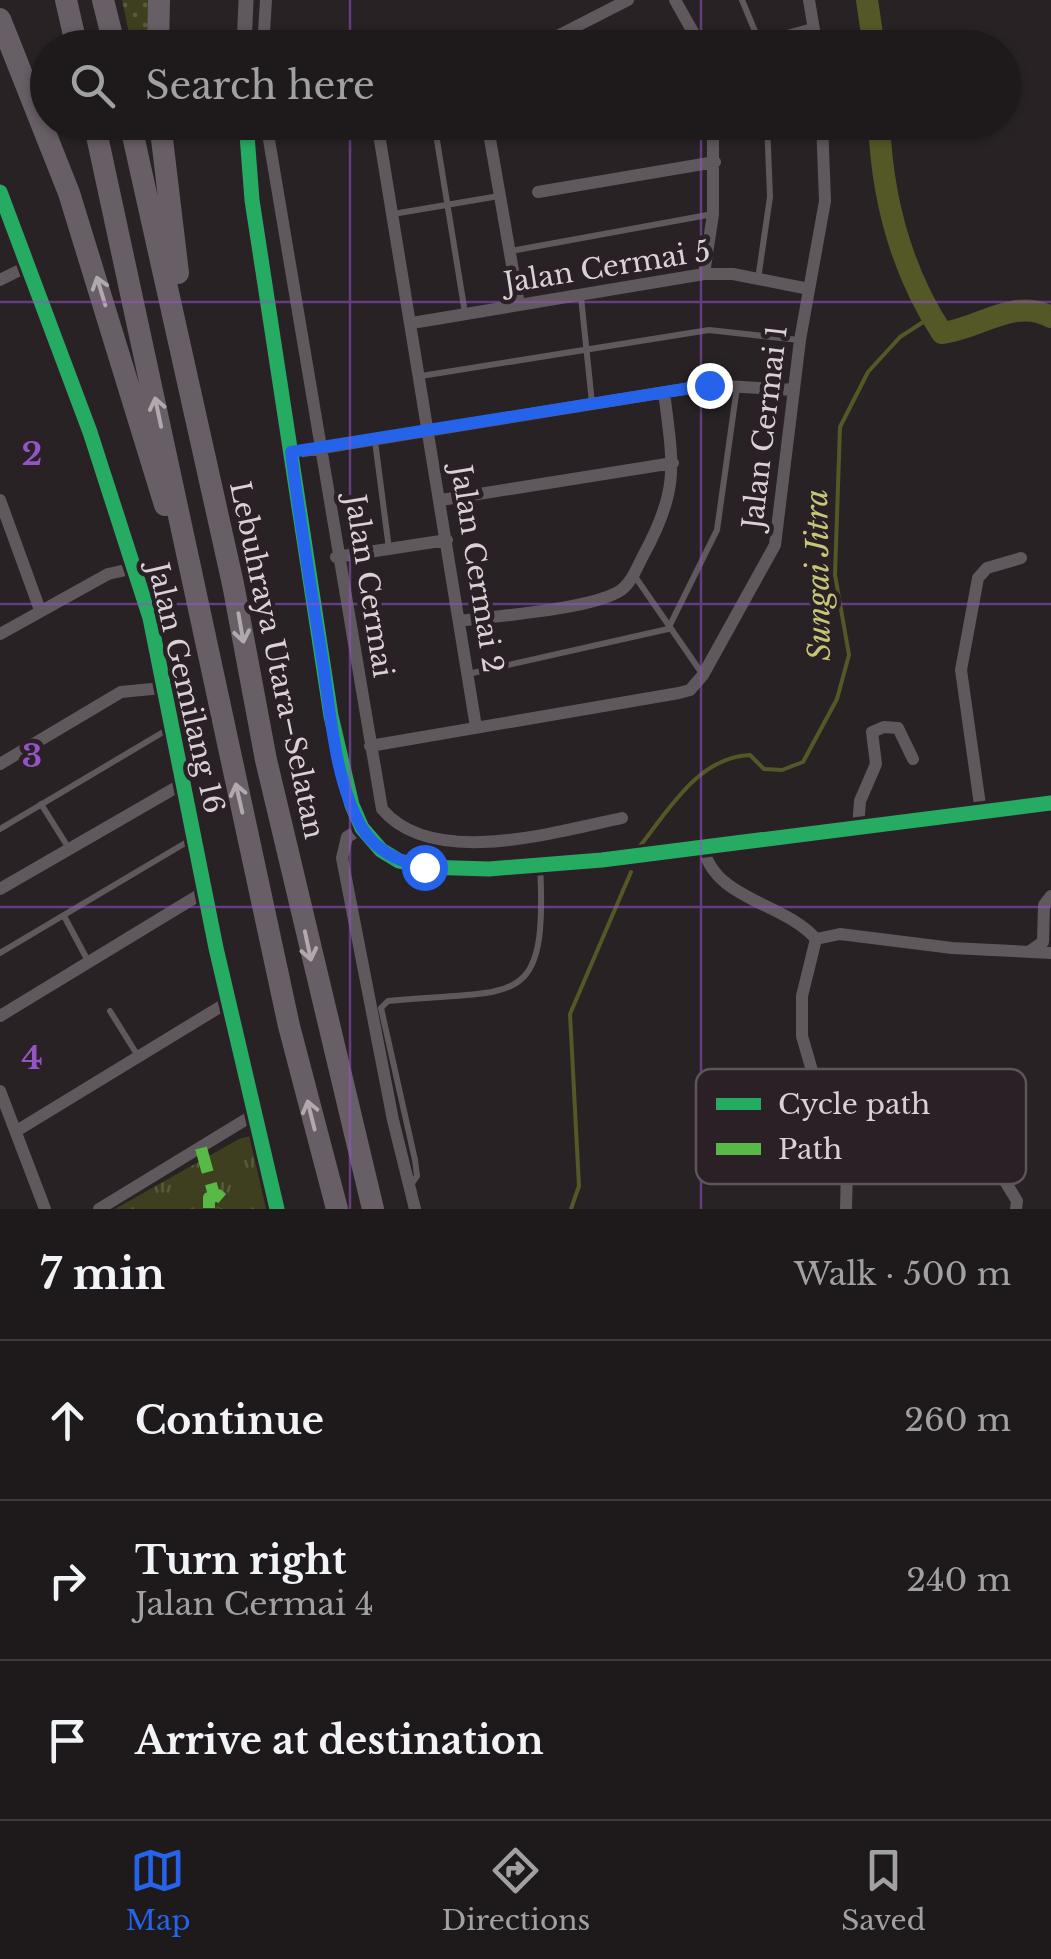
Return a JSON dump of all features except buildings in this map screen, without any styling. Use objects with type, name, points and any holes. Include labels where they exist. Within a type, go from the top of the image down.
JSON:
[{"type":"highway","points":[[66,0],[73,30]]},
{"type":"highway","points":[[103,0],[110,30]]},
{"type":"highway","points":[[158,30],[159,0]]},
{"type":"highway","points":[[0,19],[30,95]]},
{"type":"highway","points":[[48,140],[69,194],[172,533],[193,584]]},
{"type":"highway","points":[[98,140],[289,1026],[337,1209]]},
{"type":"highway","name":"Lebuhraya Utara–Selatan","points":[[134,140],[233,584],[266,760],[373,1209]]},
{"type":"highway","points":[[162,140],[172,230],[227,519],[233,584]]},
{"type":"street","points":[[245,30],[246,0]]},
{"type":"street","points":[[264,30],[266,0]]},
{"type":"street","points":[[569,30],[628,0]]},
{"type":"street","points":[[675,0],[692,30]]},
{"type":"street","points":[[808,0],[815,30]]},
{"type":"street","points":[[247,140],[252,200],[331,716],[344,777],[362,828],[381,850],[399,861],[424,867],[540,865],[1051,803]]},
{"type":"street","name":"Jalan Cermai","points":[[269,140],[288,264],[325,450],[336,557],[382,809],[394,822],[424,838],[484,841],[622,818]]},
{"type":"street","name":"Jalan Cermai 2","points":[[380,140],[476,727]]},
{"type":"street","points":[[490,140],[519,306]]},
{"type":"street","points":[[704,274],[713,214],[714,140]]},
{"type":"street","name":"Jalan Cermai 1","points":[[703,675],[773,552],[800,340],[825,201],[823,140]]},
{"type":"street","points":[[538,192],[715,162]]},
{"type":"street","name":"Jalan Gemilang 16","points":[[0,192],[135,568],[253,1115],[278,1209]]},
{"type":"street","points":[[0,280],[28,266]]},
{"type":"street","name":"Jalan Cermai 5","points":[[412,324],[704,274],[809,289]]},
{"type":"street","points":[[291,452],[325,450],[664,392],[737,386],[794,390]]},
{"type":"street","points":[[460,621],[622,590],[666,514],[673,463],[664,392]]},
{"type":"street","points":[[441,500],[673,463]]},
{"type":"street","points":[[0,500],[40,610]]},
{"type":"street","points":[[336,557],[447,540]]},
{"type":"street","points":[[981,812],[961,670],[978,578],[987,568],[1022,558]]},
{"type":"street","points":[[0,634],[108,574],[135,568]]},
{"type":"street","points":[[370,746],[679,693],[690,690],[703,675]]},
{"type":"street","points":[[0,764],[120,692],[162,688]]},
{"type":"street","points":[[858,828],[860,801],[876,764],[872,732],[884,726],[898,728],[913,759]]},
{"type":"street","points":[[0,888],[182,784]]},
{"type":"street","points":[[362,828],[347,837],[342,858],[415,1209]]},
{"type":"street","points":[[703,846],[708,868],[719,879],[794,917],[816,939]]},
{"type":"street","points":[[0,1016],[204,892]]},
{"type":"street","points":[[1027,952],[1043,942],[1044,904],[1051,896]]},
{"type":"street","points":[[816,939],[840,934],[1051,953]]},
{"type":"street","points":[[812,1069],[802,1036],[802,996],[816,939]]},
{"type":"street","points":[[18,1130],[228,1002]]},
{"type":"street","points":[[0,1091],[45,1209]]},
{"type":"street","points":[[99,1209],[253,1115]]},
{"type":"street","points":[[846,1209],[847,1184]]},
{"type":"street","points":[[1006,1184],[1016,1209]]},
{"type":"lane","points":[[742,0],[756,30]]},
{"type":"lane","points":[[800,30],[815,25]]},
{"type":"lane","points":[[437,140],[466,314]]},
{"type":"lane","points":[[758,279],[770,197],[767,140]]},
{"type":"lane","points":[[392,214],[500,196]]},
{"type":"lane","points":[[510,251],[713,214]]},
{"type":"lane","points":[[580,295],[592,405]]},
{"type":"lane","points":[[421,376],[727,329],[800,340]]},
{"type":"lane","points":[[668,629],[717,530],[737,386]]},
{"type":"lane","points":[[375,441],[390,549]]},
{"type":"lane","points":[[633,574],[703,675]]},
{"type":"lane","points":[[468,674],[668,629]]},
{"type":"lane","points":[[0,829],[170,728]]},
{"type":"lane","points":[[42,804],[68,847]]},
{"type":"lane","points":[[0,953],[194,837]]},
{"type":"lane","points":[[410,1187],[417,1176],[382,1008],[388,1001],[500,989],[519,984],[529,976],[537,961],[541,938],[540,865]]},
{"type":"lane","points":[[64,916],[89,962]]},
{"type":"lane","points":[[110,1011],[138,1057]]},
{"type":"green space","points":[[122,0],[156,0],[155,30],[128,30]]},
{"type":"green space","points":[[253,1135],[274,1209],[115,1209],[239,1139]]},
{"type":"waterway","points":[[867,0],[871,30]]},
{"type":"waterway","points":[[880,140],[896,232],[915,284],[942,333],[1010,312],[1024,310],[1051,317]]},
{"type":"waterway","name":"Sungai Jitra","points":[[636,851],[672,804],[714,766],[750,755],[764,769],[782,770],[803,762],[837,699],[849,655],[835,575],[840,427],[868,372],[900,337],[931,317]]},
{"type":"waterway","name":"Sungai Jitra","points":[[571,1209],[579,1186],[570,1014],[631,872]]},
{"type":"marked path","points":[[201,1148],[214,1195]]},
{"type":"marked path","points":[[209,1208],[209,1198],[218,1195],[225,1201],[222,1209]]},
{"type":"cycle path","points":[[247,140],[252,200],[331,716],[352,805],[362,828],[381,850],[399,861],[424,867],[489,869],[602,860],[1051,803]]},
{"type":"cycle path","points":[[0,192],[90,432],[150,618],[216,948],[277,1209]]},
{"type":"route","points":[[424,867],[399,861],[381,850],[362,828],[352,805],[331,716],[291,452],[325,450],[709,385]]}]
